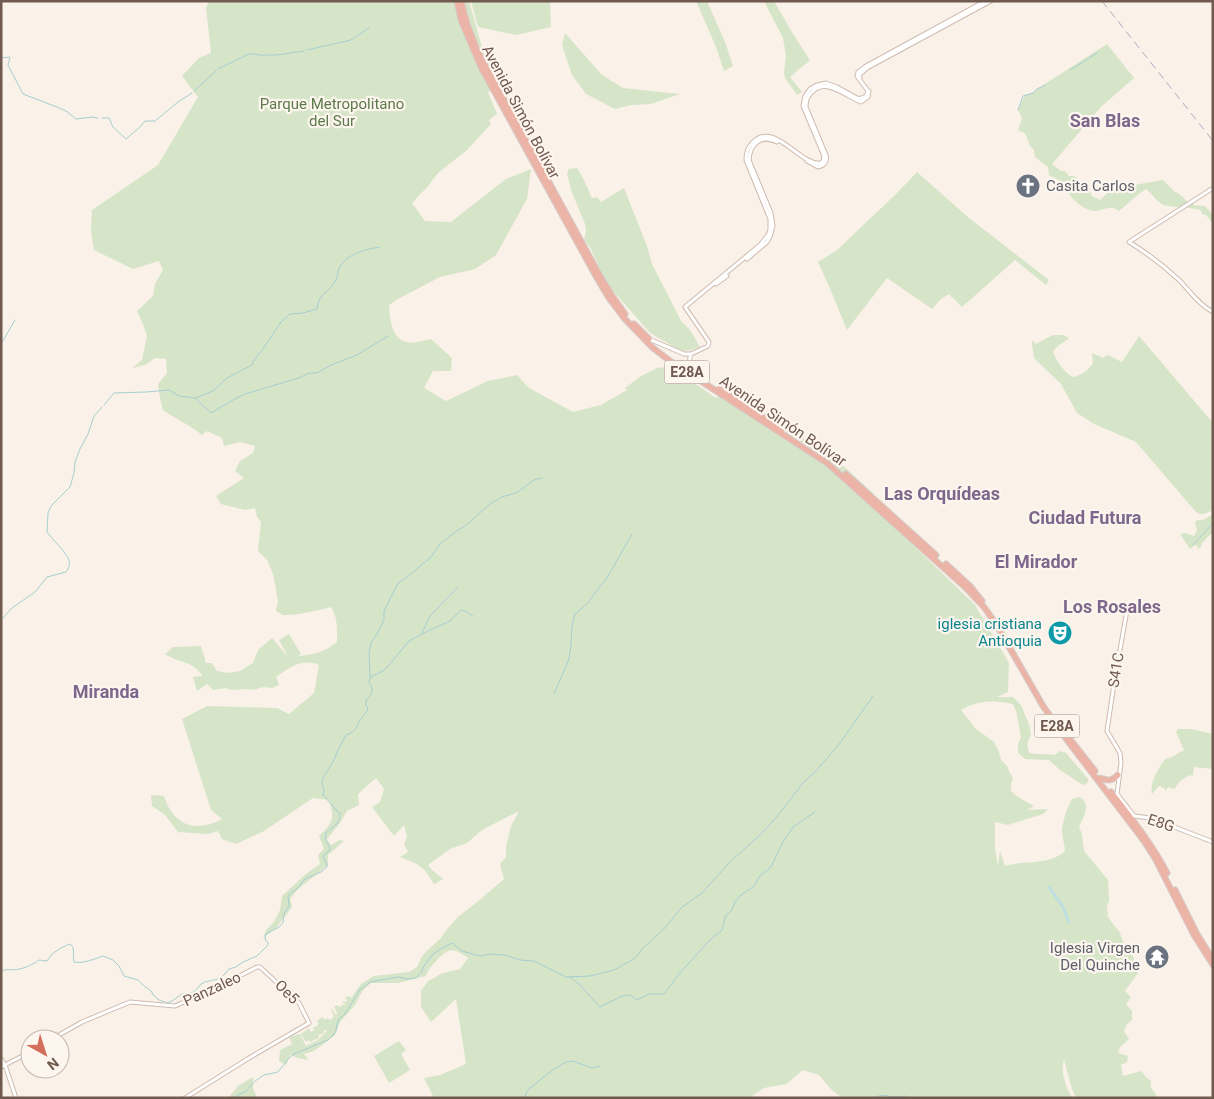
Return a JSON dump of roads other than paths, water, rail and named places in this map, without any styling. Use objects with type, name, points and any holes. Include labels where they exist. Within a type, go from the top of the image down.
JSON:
[{"type":"highway","name":"Avenida Simón Bolívar","points":[[457,1],[461,20],[481,67],[600,276],[626,315],[666,354],[829,461],[885,511],[984,607],[1020,662],[1043,706],[1064,736],[1160,859],[1197,934],[1213,959]]},
{"type":"highway","name":"Avenida Simón Bolívar","points":[[461,1],[477,50],[597,278],[615,306],[640,335],[670,361],[818,456],[885,511]]},
{"type":"highway","name":"Avenida Simón Bolívar","points":[[1091,769],[1103,784]]},
{"type":"highway","points":[[1100,778],[1110,780],[1118,775]]},
{"type":"highway","name":"Avenida Simón Bolívar","points":[[1145,840],[1194,935],[1213,965]]},
{"type":"highway","points":[[1164,875],[1168,880],[1170,879]]},
{"type":"street","points":[[884,58],[985,1]]},
{"type":"street","points":[[649,339],[679,353],[691,354],[707,347],[709,342],[685,308],[760,246],[768,235],[770,219],[746,160],[746,152],[754,140],[769,136],[783,143],[808,161],[820,164],[824,158],[803,106],[810,89],[826,83],[857,98],[864,98],[868,92],[857,77],[859,71],[991,1]]},
{"type":"street","points":[[1213,188],[1129,242],[1162,264],[1201,305],[1213,312]]},
{"type":"street","points":[[691,354],[690,362],[704,379]]},
{"type":"street","name":"S41C","points":[[1118,775],[1120,753],[1107,730],[1127,610]]},
{"type":"street","points":[[1126,618],[1131,615]]},
{"type":"street","name":"E8G","points":[[1118,775],[1117,794],[1134,816],[1150,818],[1213,842]]},
{"type":"street","name":"Oe5","points":[[185,1098],[308,1022],[299,1003],[259,967]]},
{"type":"street","name":"Panzaleo","points":[[70,1029],[130,1002],[175,1006],[259,967]]},
{"type":"street","points":[[3,1066],[20,1057]]},
{"type":"street","points":[[1,1059],[16,1098]]},
{"type":"waterway","points":[[307,50],[351,40],[369,28]]},
{"type":"waterway","points":[[218,69],[249,54],[276,55],[304,51]]},
{"type":"waterway","points":[[1089,58],[1097,53]]},
{"type":"waterway","points":[[1,58],[10,57],[8,65],[23,94],[66,111],[76,119],[98,118]]},
{"type":"waterway","points":[[1070,70],[1088,59]]},
{"type":"waterway","points":[[194,91],[216,71]]},
{"type":"waterway","points":[[1018,110],[1023,96],[1033,93],[1045,85]]},
{"type":"waterway","points":[[102,118],[109,118],[113,127],[126,139],[145,121],[155,121],[192,93]]},
{"type":"waterway","points":[[196,398],[213,391],[227,378],[252,365],[281,322],[290,314],[317,309],[319,300],[337,278],[339,268],[346,259],[363,251],[380,247]]},
{"type":"waterway","points":[[1,344],[15,320]]},
{"type":"waterway","points":[[104,405],[114,393],[169,390],[179,396],[195,398],[211,413],[245,394],[299,378],[309,373],[317,373],[331,365],[357,355],[388,336]]},
{"type":"waterway","points":[[1,620],[12,608],[35,592],[47,577],[66,572],[68,569],[69,560],[47,532],[48,513],[51,506],[70,487],[75,462],[80,449],[88,434],[94,416],[102,407]]},
{"type":"waterway","points":[[370,678],[369,652],[371,643],[384,620],[384,611],[398,583],[431,557],[440,544],[465,526],[490,504],[502,497],[518,492],[534,480],[542,478]]},
{"type":"waterway","points":[[1193,545],[1213,523]]},
{"type":"waterway","points":[[554,694],[569,659],[575,614],[587,604],[607,578],[632,534]]},
{"type":"waterway","points":[[422,633],[430,616],[458,587]]},
{"type":"waterway","points":[[166,1003],[182,994],[195,991],[205,982],[218,979],[229,969],[257,956],[268,945],[265,939],[266,934],[283,923],[284,914],[289,906],[288,896],[305,879],[321,872],[327,867],[323,856],[330,850],[325,839],[326,833],[337,823],[340,814],[323,795],[322,780],[346,735],[355,730],[368,709],[366,700],[372,692],[369,681],[372,676],[383,671],[409,641],[450,621],[461,610],[473,616]]},
{"type":"waterway","points":[[234,1098],[245,1092],[255,1081],[264,1075],[278,1072],[294,1054],[328,1040],[336,1031],[339,1019],[345,1014],[359,991],[370,982],[398,977],[415,978],[421,973],[433,954],[452,943],[462,951],[480,956],[490,954],[505,955],[520,960],[534,961],[566,977],[590,976],[614,970],[634,959],[664,929],[681,908],[702,893],[730,862],[775,819],[803,783],[840,743],[873,696]]},
{"type":"waterway","points":[[570,977],[600,1007],[622,996],[630,995],[637,1000],[649,994],[664,994],[679,974],[709,941],[722,930],[726,915],[732,910],[740,896],[754,886],[760,876],[771,867],[783,842],[793,827],[815,812]]},
{"type":"waterway","points":[[1049,887],[1063,907],[1069,922]]},
{"type":"waterway","points":[[1,971],[17,970],[39,960],[47,961],[51,955],[70,944],[73,950],[74,962],[85,962],[103,956],[113,960],[119,966],[124,976],[138,980],[154,996],[165,1002]]},
{"type":"waterway","points":[[525,1098],[530,1088],[566,1062],[573,1061],[592,1068],[600,1066]]},
{"type":"waterway","points":[[874,1098],[882,1095],[906,1096],[906,1098]]},
{"type":"railway","points":[[1102,1],[1213,141]]},
{"type":"place","name":"Casita Carlos","points":[[1028,186]]},
{"type":"place","name":"iglesia cristiana Antioquia","points":[[1060,633]]},
{"type":"place","name":"Iglesia Virgen Del Quinche","points":[[1157,957]]},
{"type":"district","name":"San Blas","points":[[1105,121]]},
{"type":"district","name":"Las Orquídeas","points":[[942,494]]},
{"type":"district","name":"Ciudad Futura","points":[[1085,518]]},
{"type":"district","name":"El Mirador","points":[[1036,562]]},
{"type":"district","name":"Los Rosales","points":[[1112,607]]},
{"type":"district","name":"Miranda","points":[[106,692]]},
{"type":"park label","name":"Parque Metropolitano del Sur","points":[[332,112]]}]
